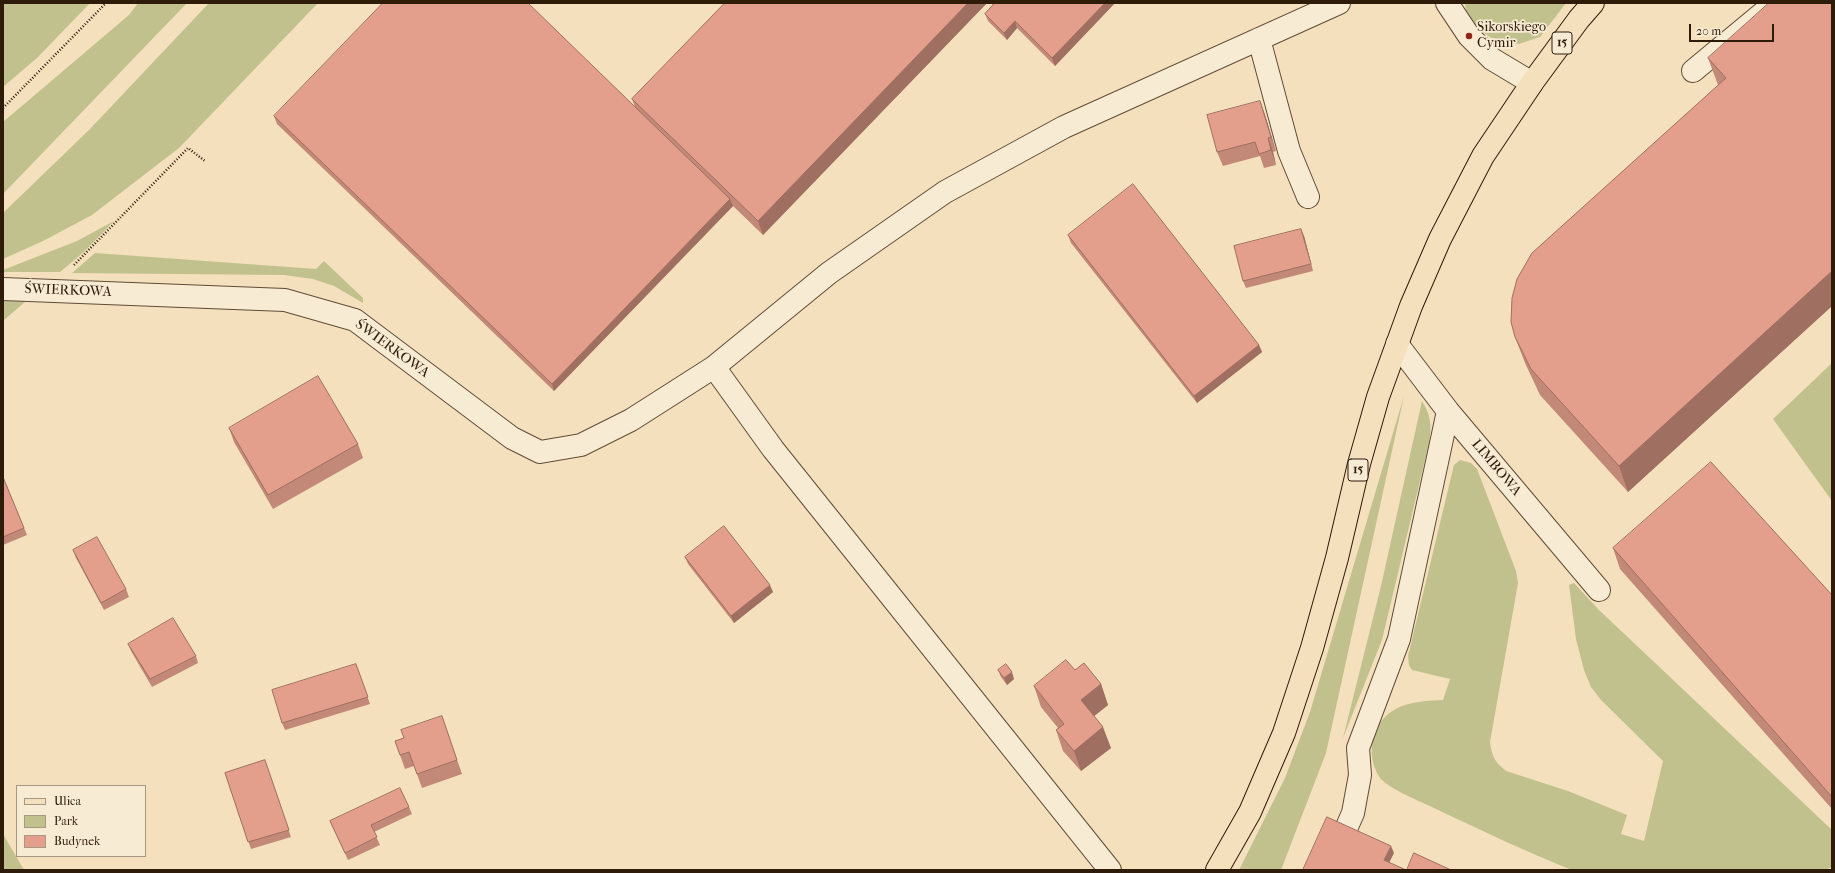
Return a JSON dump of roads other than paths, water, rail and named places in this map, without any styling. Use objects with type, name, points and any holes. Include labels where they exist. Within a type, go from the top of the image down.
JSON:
[{"type":"main road","name":"15","points":[[1217,870],[1250,812],[1284,733],[1312,648],[1337,558],[1361,457],[1378,397],[1410,306],[1440,239],[1482,156],[1579,18],[1593,3]]},
{"type":"street","name":"ŚWIERKOWA","points":[[3,289],[286,300],[355,320],[512,438],[540,452],[581,445],[631,420],[714,367],[828,273],[945,192],[1064,127],[1339,3]]},
{"type":"street","points":[[1447,3],[1469,36],[1492,59],[1532,83]]},
{"type":"street","points":[[1693,71],[1775,3]]},
{"type":"street","points":[[1259,39],[1289,151],[1308,197]]},
{"type":"street","name":"LIMBOWA","points":[[1397,344],[1448,411],[1599,590]]},
{"type":"street","points":[[714,367],[773,449],[1110,870]]},
{"type":"street","points":[[1328,870],[1353,813],[1360,775],[1358,748],[1399,640],[1448,411]]},
{"type":"place","name":"Sikorskiego Cymir","points":[[1469,36]]}]
